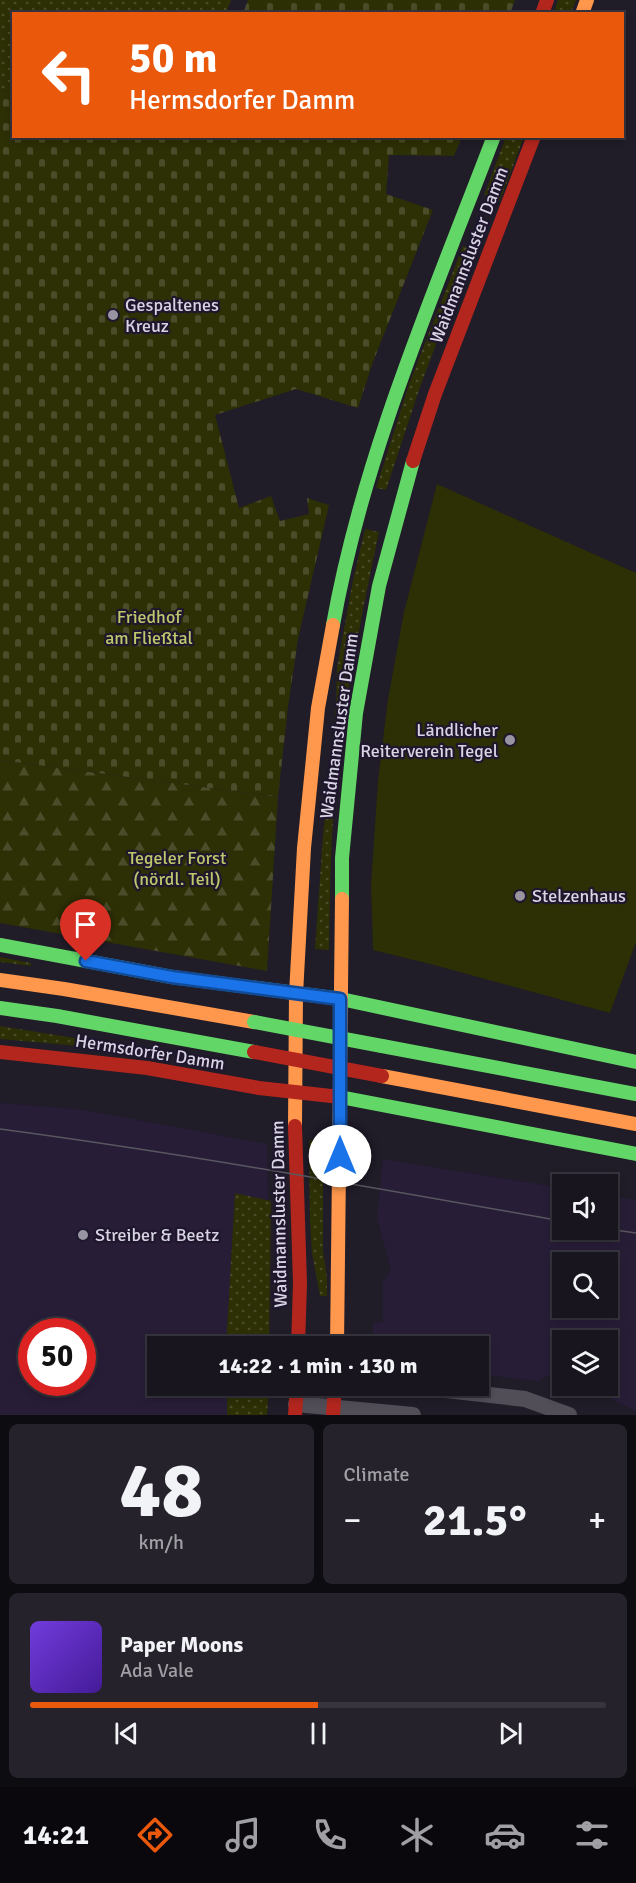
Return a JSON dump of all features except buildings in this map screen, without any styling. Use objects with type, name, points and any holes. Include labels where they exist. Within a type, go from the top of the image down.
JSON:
[{"type":"main road","name":"Waidmannsluster Damm","points":[[298,1336],[300,1283],[294,1090],[296,994],[304,848],[318,708],[329,643],[364,489],[403,373],[493,138]]},
{"type":"main road","name":"Waidmannsluster Damm","points":[[337,1336],[342,858],[348,778],[363,668],[379,586],[411,466],[435,394],[533,138]]},
{"type":"main road","points":[[0,945],[172,977],[340,999],[636,1062]]},
{"type":"main road","points":[[0,980],[254,1022],[636,1094]]},
{"type":"main road","points":[[0,1008],[57,1016],[636,1124]]},
{"type":"main road","name":"Hermsdorfer Damm","points":[[0,1052],[147,1068],[260,1088],[294,1090],[340,1097],[636,1154]]},
{"type":"main road","points":[[334,1411],[335,1396]]},
{"type":"street","points":[[489,1395],[525,1399],[569,1415]]},
{"type":"street","points":[[296,1410],[413,1415]]},
{"type":"shaded area","points":[[0,1103],[84,1110],[267,1144],[268,1200],[235,1194],[227,1336],[147,1336],[147,1396],[227,1396],[227,1415],[0,1415]]},
{"type":"shaded area","points":[[383,1159],[552,1186],[552,1240],[618,1240],[618,1197],[636,1200],[636,1411],[605,1396],[618,1396],[618,1330],[552,1330],[552,1374],[538,1381],[489,1375],[489,1336],[373,1336],[373,1323],[383,1322],[383,1282],[391,1270],[377,1218]]},
{"type":"green space","points":[[0,0],[231,0],[226,12],[12,12],[12,93],[0,90]]},
{"type":"green space","points":[[248,0],[515,0],[511,12],[243,12]]},
{"type":"green space","points":[[558,0],[576,0],[571,12],[554,12]]},
{"type":"green space","name":"Friedhof am Fließtal","points":[[0,90],[12,93],[12,138],[462,138],[454,156],[389,155],[386,194],[433,210],[373,362],[358,408],[296,389],[215,415],[239,508],[271,496],[280,521],[309,514],[307,498],[329,505],[298,639],[278,797],[0,760]]},
{"type":"green space","points":[[506,138],[524,138],[500,201],[484,195]]},
{"type":"green space","points":[[463,246],[472,249],[420,387],[386,490],[376,488],[409,384]]},
{"type":"green space","name":"Ländlicher Reiterverein Tegel","points":[[437,484],[636,573],[636,942],[610,1013],[373,950],[371,885],[378,781],[388,699],[404,612]]},
{"type":"green space","points":[[365,529],[379,532],[358,635],[341,738],[330,879],[329,950],[315,949],[323,835],[336,707],[337,667]]},
{"type":"green space","name":"Tegeler Forst (nördl. Teil)","points":[[0,760],[278,797],[267,971],[0,923]]},
{"type":"green space","points":[[0,957],[31,963],[31,966],[0,962]]},
{"type":"green space","points":[[0,1026],[124,1046],[123,1050],[0,1039]]},
{"type":"green space","points":[[309,1140],[323,1142],[323,1251],[327,1296],[320,1296],[312,1253]]},
{"type":"green space","points":[[235,1193],[271,1201],[269,1336],[227,1336]]},
{"type":"green space","points":[[227,1396],[268,1396],[267,1415],[227,1415]]},
{"type":"tram line","points":[[0,1129],[211,1160],[552,1219]]},
{"type":"tram line","points":[[618,1230],[636,1233]]},
{"type":"traffic: fast","points":[[333,625],[346,562],[381,438],[424,316],[493,138]]},
{"type":"traffic: fast","points":[[342,899],[342,858],[356,713],[379,586],[413,461]]},
{"type":"traffic: fast","points":[[0,945],[172,977],[341,999]]},
{"type":"traffic: fast","points":[[341,999],[636,1062]]},
{"type":"traffic: fast","points":[[0,1008],[57,1016],[254,1052]]},
{"type":"traffic: fast","points":[[254,1022],[382,1046]]},
{"type":"traffic: fast","points":[[382,1046],[636,1094]]},
{"type":"traffic: fast","points":[[340,1097],[636,1154]]},
{"type":"traffic: slow","points":[[583,12],[587,0]]},
{"type":"traffic: slow","points":[[295,1126],[296,994],[304,848],[318,708],[333,625]]},
{"type":"traffic: slow","points":[[337,1336],[342,899]]},
{"type":"traffic: slow","points":[[0,980],[254,1022]]},
{"type":"traffic: slow","points":[[382,1076],[636,1124]]},
{"type":"traffic: jam","points":[[543,12],[547,0]]},
{"type":"traffic: jam","points":[[413,461],[435,394],[533,138]]},
{"type":"traffic: jam","points":[[0,1052],[147,1068],[259,1088],[340,1097]]},
{"type":"traffic: jam","points":[[254,1052],[382,1076]]},
{"type":"traffic: jam","points":[[295,1126],[300,1283],[298,1336]]},
{"type":"traffic: jam","points":[[295,1415],[296,1396]]},
{"type":"traffic: jam","points":[[333,1415],[334,1396]]},
{"type":"place","name":"Gespaltenes Kreuz","points":[[113,315]]},
{"type":"place","name":"Ländlicher Reiterverein Tegel","points":[[510,740]]},
{"type":"place","name":"Stelzenhaus","points":[[520,896]]},
{"type":"place","name":"Streiber & Beetz","points":[[83,1235]]},
{"type":"route","points":[[86,961],[172,977],[340,999],[340,1156]]}]
